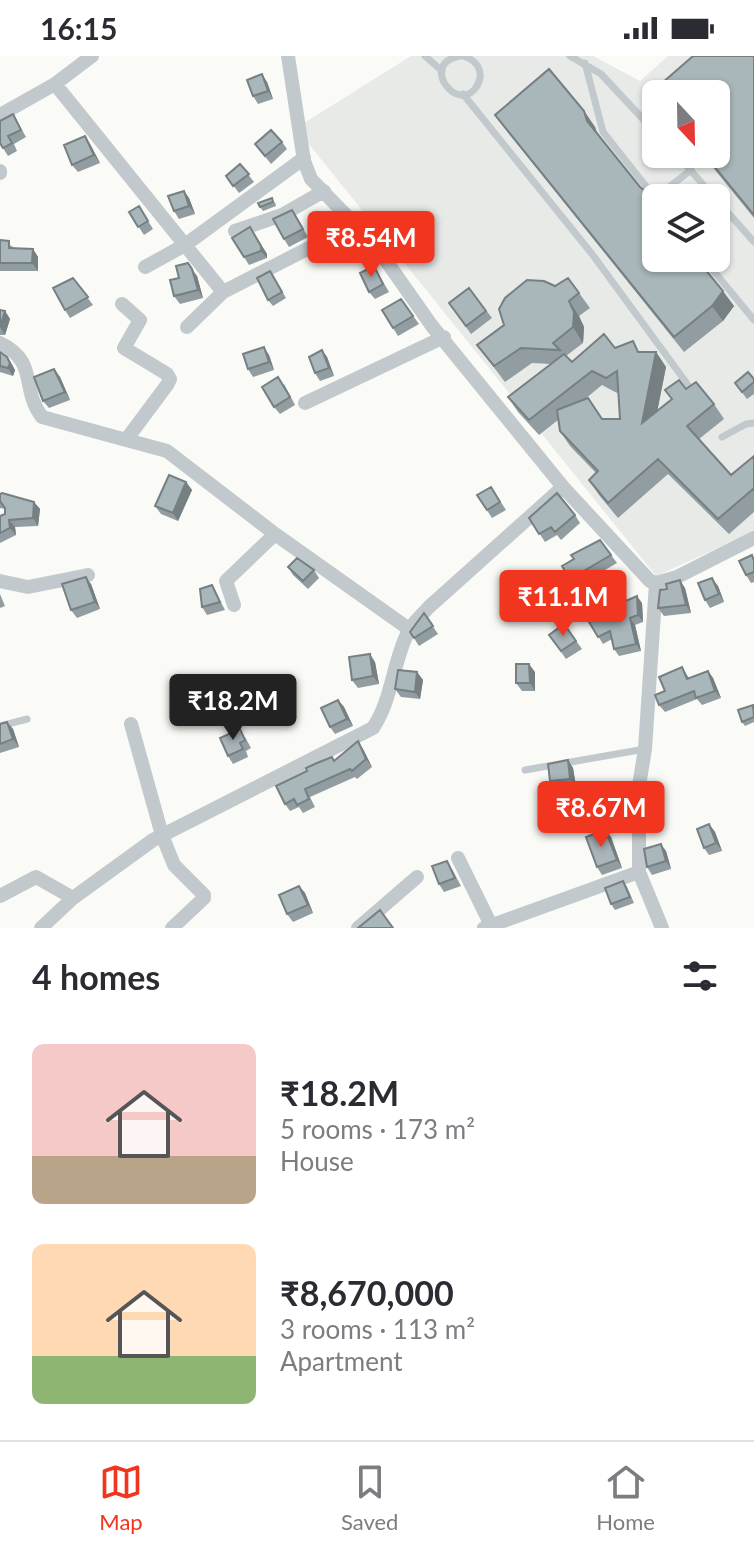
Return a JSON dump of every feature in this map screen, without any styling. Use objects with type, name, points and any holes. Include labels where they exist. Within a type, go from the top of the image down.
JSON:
[{"type":"street","points":[[0,115],[55,84],[92,56]]},
{"type":"street","points":[[288,56],[304,158],[311,179],[375,245],[432,326],[563,487],[650,581],[656,583],[677,577],[754,538]]},
{"type":"street","points":[[55,84],[223,292]]},
{"type":"street","points":[[145,267],[185,245],[304,158]]},
{"type":"street","points":[[235,231],[282,215],[324,191]]},
{"type":"street","points":[[187,327],[223,292],[356,224]]},
{"type":"street","points":[[122,304],[140,320],[124,348],[167,374],[170,379],[126,440]]},
{"type":"street","points":[[305,403],[444,337]]},
{"type":"street","points":[[0,343],[13,350],[25,364],[33,405],[42,417],[167,451],[275,534],[409,629]]},
{"type":"street","points":[[41,928],[73,898],[162,835],[373,728],[380,717],[409,629],[429,607],[563,487]]},
{"type":"street","points":[[234,605],[226,581],[275,534]]},
{"type":"street","points":[[0,581],[28,587],[88,575]]},
{"type":"street","points":[[656,583],[645,749],[639,786],[639,872],[662,928]]},
{"type":"street","points":[[131,724],[162,835],[174,865],[204,895],[172,928]]},
{"type":"street","points":[[458,858],[488,927],[639,872]]},
{"type":"street","points":[[0,896],[36,877],[73,898]]},
{"type":"street","points":[[358,928],[417,877]]},
{"type":"lane","points":[[425,56],[442,71]]},
{"type":"lane","points":[[570,56],[601,74],[642,118]]},
{"type":"lane","points":[[467,57],[478,65],[481,74],[472,91],[463,94],[447,88],[442,80],[442,71],[446,63],[467,57]]},
{"type":"lane","points":[[585,63],[603,132],[645,184]]},
{"type":"lane","points":[[463,94],[592,254],[691,389]]},
{"type":"lane","points":[[674,184],[691,170],[704,184]]},
{"type":"lane","points":[[730,214],[754,242]]},
{"type":"lane","points":[[715,272],[754,320]]},
{"type":"lane","points":[[722,437],[754,423]]},
{"type":"lane","points":[[0,726],[27,719]]},
{"type":"lane","points":[[525,770],[645,749]]},
{"type":"shaded area","points":[[411,56],[593,56],[640,81],[668,56],[754,56],[754,532],[656,576],[296,128]]},
{"type":"building","points":[[693,56],[754,56],[754,215],[715,168],[730,168],[730,80],[666,80]]},
{"type":"building","points":[[549,69],[642,188],[642,272],[707,272],[723,291],[712,306],[674,337],[495,115]]},
{"type":"building","points":[[262,74],[268,91],[253,96],[247,80]]},
{"type":"building","points":[[13,114],[21,130],[8,136],[12,143],[3,148],[0,143],[0,121]]},
{"type":"building","points":[[271,130],[282,142],[265,156],[255,144]]},
{"type":"building","points":[[85,136],[94,155],[72,165],[64,145]]},
{"type":"building","points":[[240,164],[249,174],[233,186],[226,176]]},
{"type":"building","points":[[184,191],[189,206],[174,211],[168,196]]},
{"type":"building","points":[[272,198],[273,202],[260,207],[258,203]]},
{"type":"building","points":[[139,206],[148,221],[138,227],[129,212]]},
{"type":"building","points":[[292,210],[303,229],[284,239],[273,219]]},
{"type":"building","points":[[250,227],[261,251],[244,257],[232,238]]},
{"type":"building","points":[[0,240],[9,241],[9,248],[33,249],[32,263],[0,263]]},
{"type":"building","points":[[188,263],[198,290],[174,296],[170,280],[179,278],[176,266]]},
{"type":"building","points":[[374,266],[383,284],[369,292],[360,273]]},
{"type":"building","points":[[270,271],[282,292],[268,300],[257,278]]},
{"type":"building","points":[[73,278],[88,297],[65,310],[53,288]]},
{"type":"building","points":[[568,278],[579,293],[569,301],[574,312],[573,327],[553,343],[560,350],[521,348],[494,366],[477,345],[504,325],[499,309],[505,298],[527,280],[544,281],[555,286]]},
{"type":"building","points":[[469,288],[486,311],[466,326],[449,303]]},
{"type":"building","points":[[401,299],[413,316],[393,328],[382,310]]},
{"type":"building","points":[[0,310],[5,311],[0,327]]},
{"type":"building","points":[[604,334],[615,348],[633,341],[638,352],[656,352],[642,423],[672,399],[665,390],[679,380],[686,389],[696,382],[714,404],[687,426],[731,475],[754,456],[754,490],[718,519],[658,459],[608,503],[589,480],[598,471],[560,431],[557,410],[588,398],[602,419],[620,419],[617,371],[606,378],[592,371],[529,420],[508,397],[564,354],[572,362]]},
{"type":"building","points":[[264,347],[269,362],[248,369],[243,354]]},
{"type":"building","points":[[322,350],[329,368],[315,373],[309,357]]},
{"type":"building","points":[[0,352],[10,363],[8,368],[0,366]]},
{"type":"building","points":[[54,369],[65,392],[43,401],[34,377]]},
{"type":"building","points":[[748,372],[754,382],[742,392],[735,383]]},
{"type":"building","points":[[278,377],[290,397],[274,407],[262,387]]},
{"type":"building","points":[[169,475],[186,482],[173,513],[155,506]]},
{"type":"building","points":[[491,487],[500,502],[487,510],[477,495]]},
{"type":"building","points":[[2,493],[34,502],[33,518],[9,520],[10,528],[0,533],[0,516],[5,514],[0,501]]},
{"type":"building","points":[[557,493],[575,515],[555,532],[551,527],[539,534],[529,518]]},
{"type":"building","points":[[600,540],[611,555],[570,579],[562,566],[574,559],[571,555]]},
{"type":"building","points":[[752,555],[754,572],[746,575],[739,561]]},
{"type":"building","points":[[297,558],[314,570],[303,581],[288,567]]},
{"type":"building","points":[[86,577],[95,602],[71,610],[62,584]]},
{"type":"building","points":[[712,578],[719,594],[705,600],[698,583]]},
{"type":"building","points":[[680,580],[686,605],[658,608],[660,590],[667,589],[666,584]]},
{"type":"building","points":[[212,585],[220,602],[202,607],[200,589]]},
{"type":"building","points":[[637,596],[638,615],[630,618],[636,644],[614,649],[610,631],[598,637],[589,622]]},
{"type":"building","points":[[424,613],[433,626],[414,638],[410,632]]},
{"type":"building","points":[[564,624],[576,641],[561,651],[549,635]]},
{"type":"building","points":[[370,654],[373,676],[352,680],[349,657]]},
{"type":"building","points":[[516,664],[529,664],[530,683],[516,683]]},
{"type":"building","points":[[682,667],[687,679],[708,671],[715,691],[696,698],[694,691],[659,705],[655,695],[665,691],[659,677]]},
{"type":"building","points":[[398,670],[417,672],[415,692],[395,689]]},
{"type":"building","points":[[338,700],[347,719],[330,727],[321,708]]},
{"type":"building","points":[[753,705],[754,717],[742,722],[738,710]]},
{"type":"building","points":[[7,722],[13,739],[0,744],[0,724]]},
{"type":"building","points":[[240,729],[245,740],[240,743],[243,749],[228,756],[220,738]]},
{"type":"building","points":[[358,741],[366,759],[352,771],[350,769],[305,789],[309,799],[297,805],[294,799],[285,804],[276,786],[317,763],[332,757],[334,761]]},
{"type":"building","points":[[568,760],[570,779],[550,781],[548,764]]},
{"type":"building","points":[[709,824],[716,843],[704,848],[697,829]]},
{"type":"building","points":[[605,830],[617,860],[597,867],[586,837]]},
{"type":"building","points":[[661,844],[666,861],[647,867],[644,849]]},
{"type":"building","points":[[447,861],[455,878],[439,884],[432,866]]},
{"type":"building","points":[[623,881],[630,897],[611,904],[605,888]]},
{"type":"building","points":[[299,886],[308,905],[287,914],[279,895]]},
{"type":"building","points":[[380,910],[393,928],[358,928]]}]
